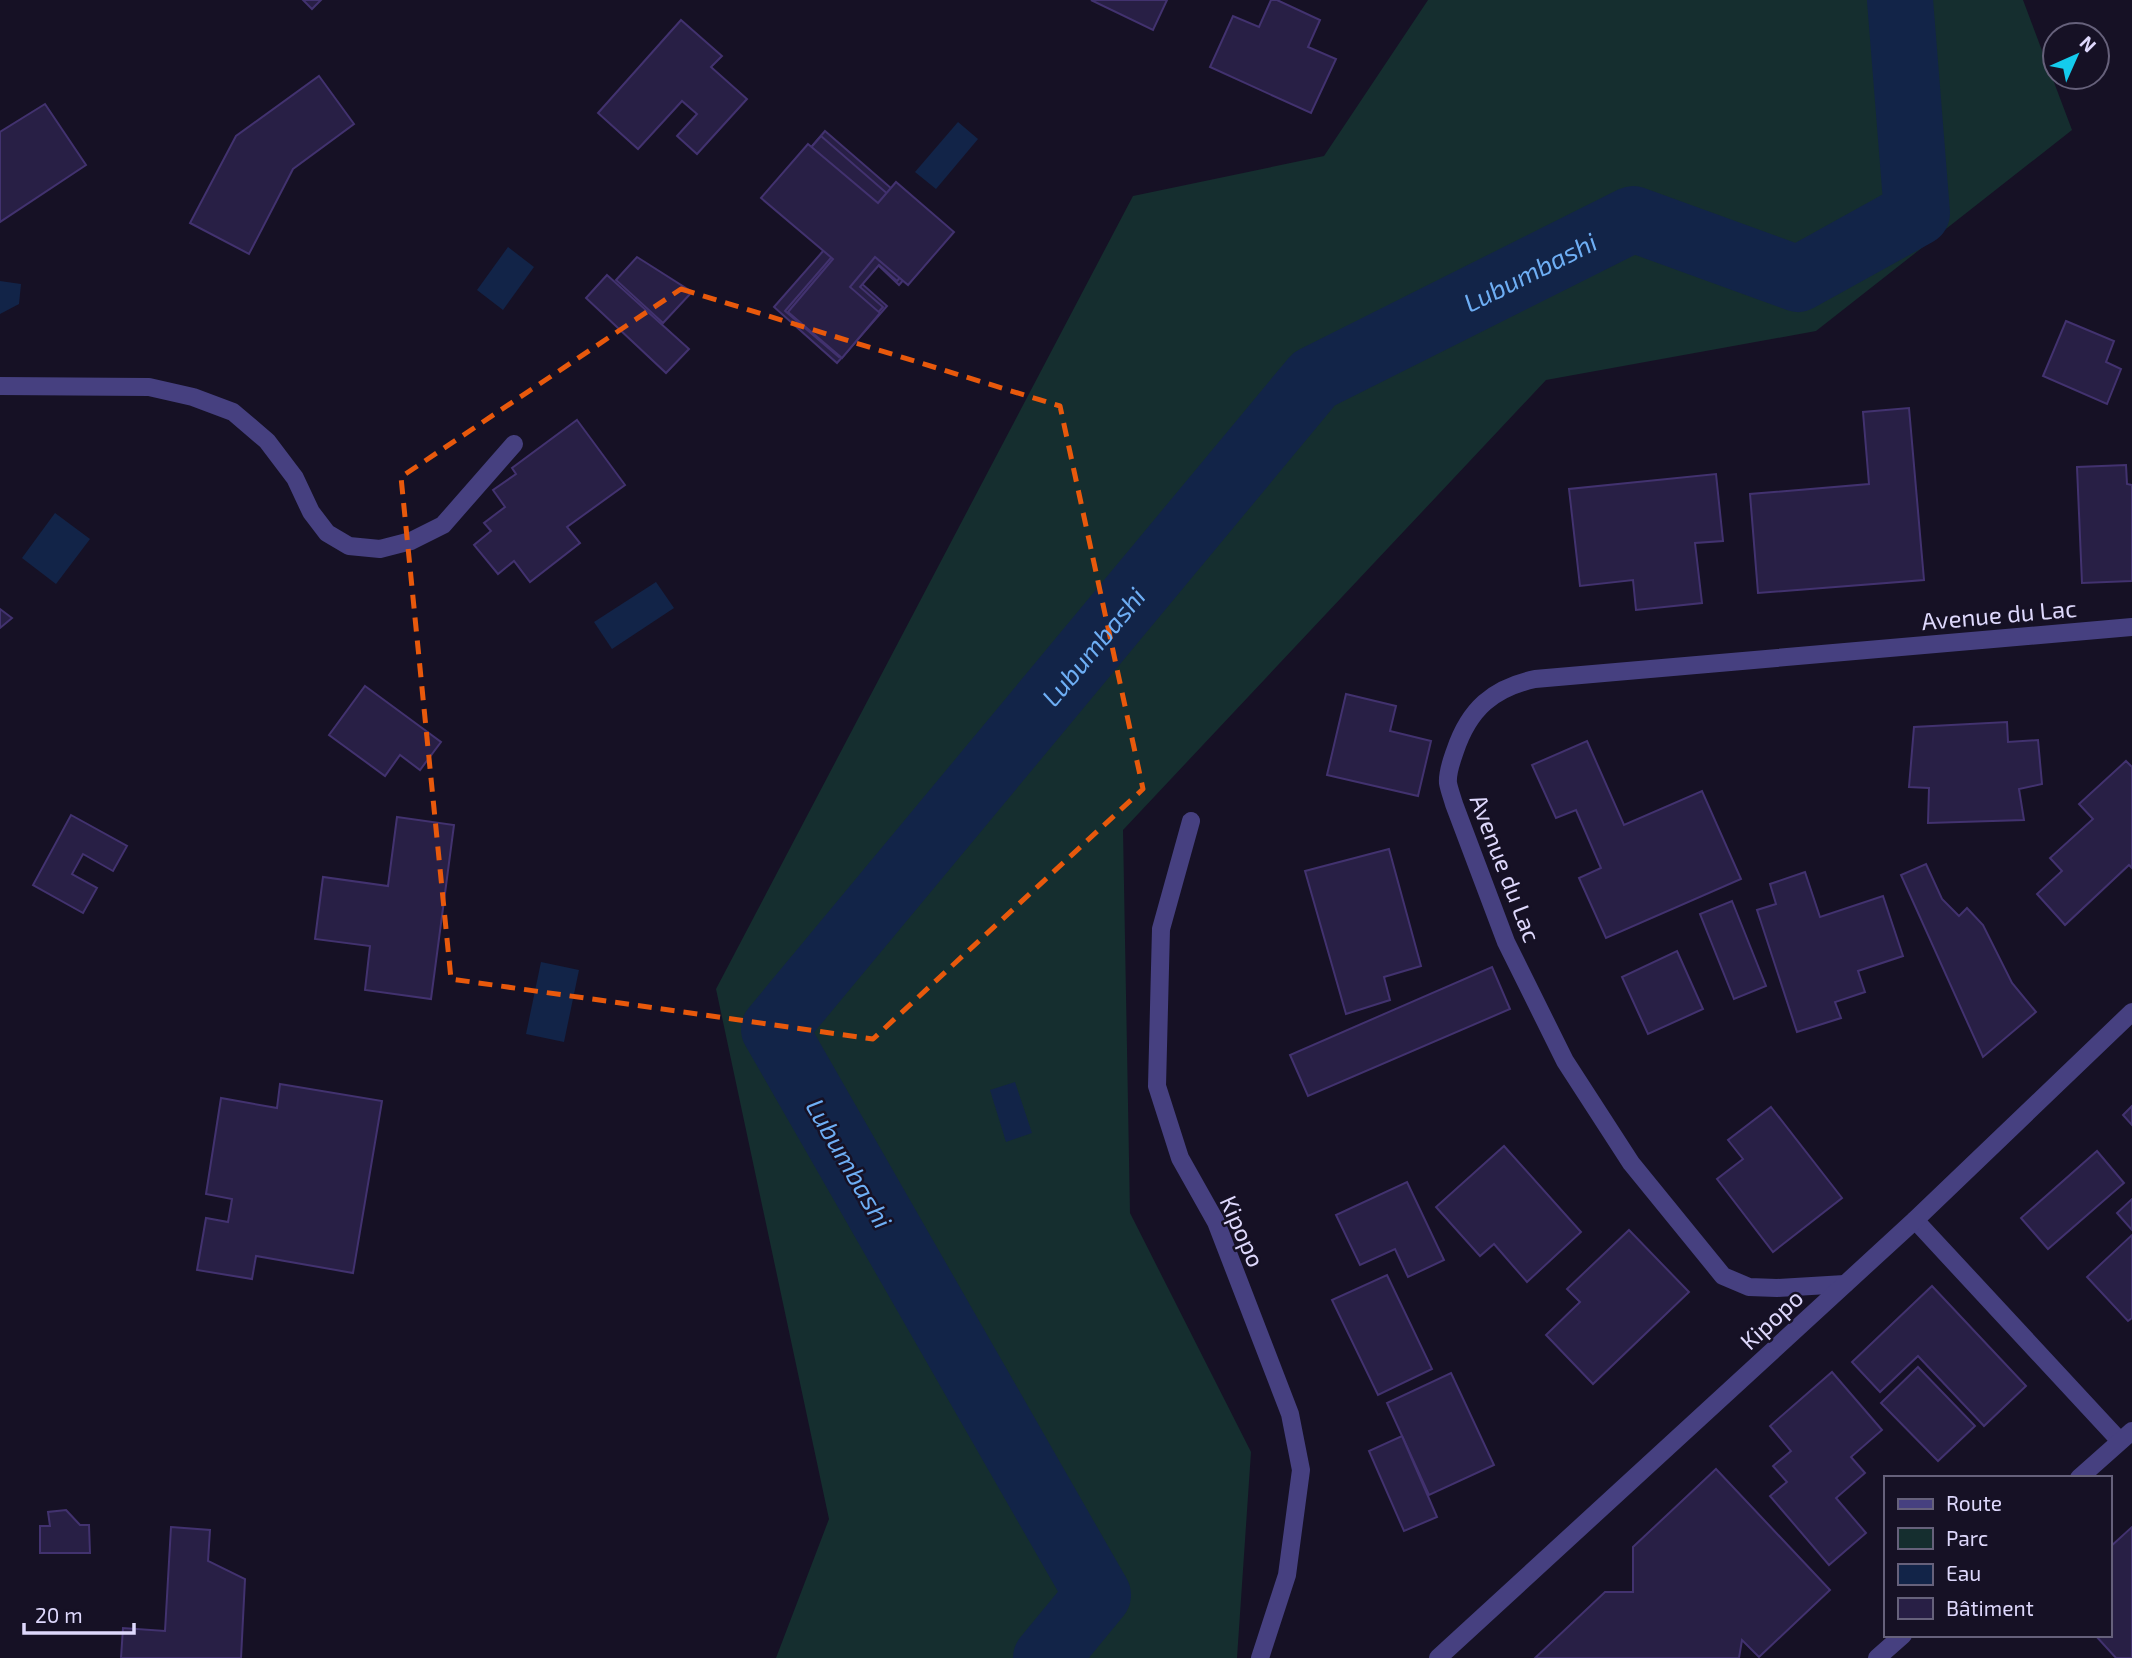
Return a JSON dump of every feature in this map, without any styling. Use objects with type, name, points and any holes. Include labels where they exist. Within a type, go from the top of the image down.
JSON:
[{"type":"street","points":[[0,386],[149,387],[193,397],[233,412],[267,441],[295,478],[311,512],[327,533],[349,546],[380,549],[411,541],[443,525],[513,444]]},
{"type":"street","name":"Avenue du Lac","points":[[1845,1284],[1749,1287],[1723,1276],[1631,1163],[1565,1061],[1506,942],[1448,782],[1451,763],[1461,736],[1484,702],[1513,684],[1535,679],[2132,627]]},
{"type":"street","name":"Kipopo","points":[[1191,821],[1161,929],[1157,1086],[1180,1158],[1216,1222],[1290,1414],[1301,1470],[1287,1575],[1260,1658]]},
{"type":"street","name":"Kipopo","points":[[1438,1658],[1915,1220],[2132,1012]]},
{"type":"street","points":[[1915,1220],[2126,1436],[2081,1476]]},
{"type":"street","points":[[1877,1658],[1901,1637]]},
{"type":"highlighted area","points":[[681,289],[1060,406],[1143,789],[873,1039],[451,979],[401,477]]},
{"type":"green space","points":[[1428,0],[2023,0],[2041,48],[2041,91],[2057,91],[2072,130],[1816,331],[1546,380],[1123,830],[1130,1213],[1251,1452],[1237,1658],[776,1658],[829,1519],[716,989],[1133,196],[1324,156]]},
{"type":"water","points":[[958,122],[978,139],[936,189],[915,172]]},
{"type":"water","points":[[508,247],[534,267],[503,310],[477,290]]},
{"type":"water","points":[[0,281],[21,284],[19,304],[0,314]]},
{"type":"water","points":[[55,513],[90,539],[56,584],[22,558]]},
{"type":"water","points":[[656,582],[674,608],[612,649],[594,622]]},
{"type":"water","points":[[541,962],[579,970],[564,1042],[526,1034]]},
{"type":"water","points":[[1015,1082],[1032,1133],[1006,1142],[990,1090]]},
{"type":"building","points":[[303,0],[321,0],[312,9]]},
{"type":"building","points":[[1091,0],[1167,0],[1153,30]]},
{"type":"building","points":[[1271,0],[1277,0],[1320,20],[1308,47],[1336,59],[1311,113],[1210,67],[1233,16],[1259,27]]},
{"type":"building","points":[[681,20],[722,56],[711,67],[747,99],[697,154],[677,136],[697,114],[682,101],[638,149],[598,113]]},
{"type":"building","points":[[319,76],[354,124],[293,169],[249,254],[190,223],[236,136]]},
{"type":"building","points":[[45,104],[86,165],[0,222],[0,132]]},
{"type":"building","points":[[825,131],[944,234],[899,285],[877,264],[861,283],[887,306],[837,363],[774,307],[824,250],[767,199]]},
{"type":"building","points":[[821,136],[936,236],[897,281],[879,265],[860,287],[883,307],[839,357],[785,311],[836,252],[770,195]]},
{"type":"building","points":[[808,144],[878,203],[896,182],[954,232],[908,285],[875,257],[850,287],[880,313],[842,358],[788,312],[833,259],[761,198]]},
{"type":"building","points":[[637,257],[692,292],[663,323],[616,280]]},
{"type":"building","points":[[607,275],[689,349],[666,373],[586,298]]},
{"type":"building","points":[[2066,321],[2114,341],[2106,362],[2121,369],[2107,404],[2043,376]]},
{"type":"building","points":[[1909,408],[1924,580],[1758,593],[1750,494],[1869,484],[1863,412]]},
{"type":"building","points":[[577,420],[625,485],[567,527],[580,543],[530,582],[514,561],[498,574],[474,545],[491,531],[484,523],[505,507],[493,490],[516,474],[512,468]]},
{"type":"building","points":[[2126,465],[2127,484],[2132,485],[2132,581],[2082,583],[2077,467]]},
{"type":"building","points":[[1716,474],[1723,541],[1695,543],[1702,603],[1636,610],[1633,580],[1580,586],[1569,489]]},
{"type":"building","points":[[0,609],[12,618],[0,628]]},
{"type":"building","points":[[365,686],[441,742],[420,770],[400,755],[385,776],[329,735]]},
{"type":"building","points":[[1346,694],[1396,706],[1390,731],[1431,741],[1418,796],[1327,775]]},
{"type":"building","points":[[2007,722],[2008,742],[2038,740],[2042,784],[2019,789],[2024,820],[1928,823],[1929,788],[1909,787],[1914,727]]},
{"type":"building","points":[[1587,741],[1624,825],[1702,791],[1741,879],[1606,938],[1579,878],[1601,868],[1576,810],[1556,818],[1532,765]]},
{"type":"building","points":[[2126,761],[2132,767],[2132,868],[2129,865],[2065,925],[2037,894],[2062,871],[2050,858],[2093,819],[2079,804]]},
{"type":"building","points":[[71,815],[127,846],[113,871],[83,854],[72,874],[97,888],[83,913],[33,885]]},
{"type":"building","points":[[397,817],[454,825],[431,999],[365,990],[370,946],[315,939],[323,877],[388,886]]},
{"type":"building","points":[[1389,849],[1421,966],[1384,977],[1390,1000],[1346,1014],[1305,871]]},
{"type":"building","points":[[1926,864],[1942,899],[1959,916],[1967,908],[1983,925],[2012,983],[2036,1012],[1983,1057],[1901,875]]},
{"type":"building","points":[[1805,872],[1820,917],[1883,896],[1903,956],[1858,971],[1865,992],[1835,1002],[1841,1018],[1797,1032],[1757,910],[1776,904],[1770,884]]},
{"type":"building","points":[[1732,901],[1766,986],[1734,999],[1700,914]]},
{"type":"building","points":[[1677,951],[1703,1009],[1648,1034],[1622,977]]},
{"type":"building","points":[[1492,967],[1510,1009],[1308,1096],[1290,1055]]},
{"type":"building","points":[[280,1084],[382,1101],[353,1273],[256,1256],[252,1279],[197,1270],[206,1218],[228,1222],[232,1199],[206,1194],[221,1098],[277,1108]]},
{"type":"building","points":[[2132,1106],[2132,1125],[2123,1115]]},
{"type":"building","points":[[1771,1107],[1842,1198],[1773,1252],[1717,1179],[1743,1159],[1728,1140]]},
{"type":"building","points":[[1504,1146],[1581,1232],[1527,1282],[1494,1244],[1480,1256],[1436,1207]]},
{"type":"building","points":[[2097,1151],[2124,1183],[2048,1249],[2021,1218]]},
{"type":"building","points":[[1407,1182],[1444,1260],[1408,1277],[1395,1249],[1360,1265],[1336,1215]]},
{"type":"building","points":[[2132,1199],[2132,1230],[2117,1213]]},
{"type":"building","points":[[1629,1230],[1689,1292],[1593,1384],[1546,1335],[1580,1302],[1567,1289]]},
{"type":"building","points":[[2132,1235],[2132,1318],[2128,1321],[2087,1277]]},
{"type":"building","points":[[1387,1275],[1432,1369],[1378,1395],[1332,1300]]},
{"type":"building","points":[[1932,1286],[2026,1386],[1984,1426],[1918,1356],[1880,1392],[1852,1362]]},
{"type":"building","points":[[1918,1367],[1975,1426],[1938,1461],[1881,1403]]},
{"type":"building","points":[[1832,1372],[1882,1430],[1851,1457],[1865,1473],[1836,1498],[1866,1533],[1829,1565],[1770,1496],[1787,1482],[1773,1466],[1791,1451],[1770,1426]]},
{"type":"building","points":[[1451,1373],[1494,1465],[1429,1495],[1387,1403]]},
{"type":"building","points":[[1402,1436],[1437,1517],[1404,1531],[1369,1451]]},
{"type":"building","points":[[1716,1469],[1830,1590],[1759,1657],[1742,1640],[1739,1658],[1535,1658],[1605,1592],[1633,1592],[1633,1547]]},
{"type":"building","points":[[66,1510],[80,1525],[89,1525],[90,1553],[40,1553],[40,1526],[50,1526],[48,1512]]},
{"type":"building","points":[[171,1527],[210,1530],[208,1561],[245,1579],[241,1658],[121,1658],[123,1628],[165,1631]]},
{"type":"building","points":[[2132,1527],[2132,1658],[2116,1658],[2097,1637],[2111,1637],[2111,1546]]},
{"type":"waterway","name":"Lubumbashi","points":[[1046,1658],[1098,1595],[774,1029],[1314,379],[1633,219],[1798,279],[1917,213],[1900,0]]}]
